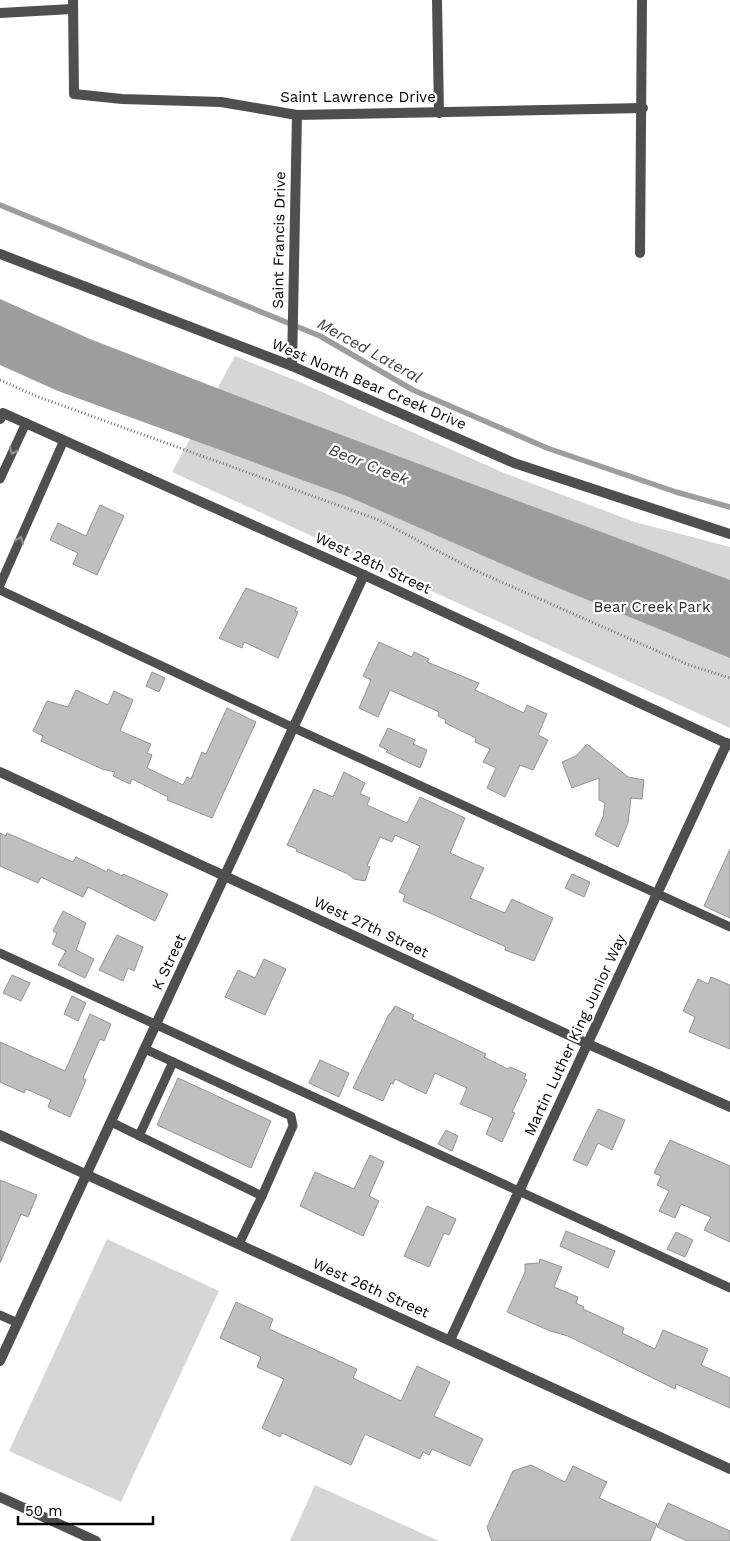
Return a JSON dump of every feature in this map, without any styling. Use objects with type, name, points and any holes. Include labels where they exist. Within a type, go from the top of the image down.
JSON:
[{"type":"street","points":[[437,0],[440,113]]},
{"type":"street","points":[[640,253],[643,108],[642,0]]},
{"type":"street","points":[[0,13],[72,5]]},
{"type":"street","name":"Saint Lawrence Drive","points":[[72,5],[74,94],[122,99],[222,102],[250,109],[297,115],[643,108]]},
{"type":"street","name":"Saint Francis Drive","points":[[292,366],[292,282],[297,115]]},
{"type":"street","name":"West North Bear Creek Drive","points":[[0,254],[292,366],[514,464],[730,534]]},
{"type":"street","name":"West 28th Street","points":[[1,414],[26,423],[364,575],[729,744]]},
{"type":"street","name":"K Street","points":[[0,1362],[226,877],[364,575]]},
{"type":"street","name":"Martin Luther King Junior Way","points":[[450,1340],[729,744]]},
{"type":"street","name":"West 27th Street","points":[[0,772],[588,1044],[730,1107]]},
{"type":"street","name":"West 26th Street","points":[[0,1135],[730,1469]]},
{"type":"street","points":[[0,1497],[96,1541]]},
{"type":"lane","points":[[0,480],[26,423]]},
{"type":"lane","points":[[0,585],[64,440]]},
{"type":"lane","points":[[0,590],[294,728],[730,927]]},
{"type":"lane","points":[[0,953],[730,1288]]},
{"type":"lane","points":[[145,1049],[291,1116],[292,1126],[239,1244]]},
{"type":"lane","points":[[139,1136],[173,1062]]},
{"type":"lane","points":[[111,1122],[262,1196]]},
{"type":"lane","points":[[0,1315],[18,1323]]},
{"type":"path","points":[[0,380],[36,396],[380,520],[472,569],[689,665],[730,678]]},
{"type":"green space","name":"Bear Creek Park","points":[[235,356],[302,383],[504,473],[635,522],[730,547],[730,728],[172,472]]},
{"type":"green space","points":[[107,1239],[219,1291],[121,1502],[9,1451]]},
{"type":"green space","points":[[315,1485],[439,1541],[290,1541]]},
{"type":"water","name":"Bear Creek","points":[[0,299],[90,339],[253,402],[730,580],[730,658],[534,578],[349,497],[58,391],[0,365]]},
{"type":"building","points":[[100,505],[124,516],[97,575],[73,564],[78,553],[50,540],[58,523],[86,536]]},
{"type":"building","points":[[246,588],[297,608],[295,611],[298,612],[278,658],[244,642],[242,648],[219,638]]},
{"type":"building","points":[[379,642],[412,657],[414,652],[429,659],[427,662],[479,683],[475,690],[524,713],[527,705],[547,714],[538,735],[548,740],[533,770],[520,765],[505,797],[487,788],[496,768],[483,762],[490,749],[475,742],[476,738],[445,723],[446,720],[438,716],[439,712],[390,690],[378,717],[359,708],[371,680],[363,676]]},
{"type":"building","points":[[152,672],[165,678],[159,692],[146,686]]},
{"type":"building","points":[[76,690],[108,705],[114,691],[133,700],[120,731],[151,744],[147,753],[152,755],[147,768],[183,785],[187,777],[191,779],[202,752],[206,754],[227,708],[256,722],[212,818],[167,800],[168,797],[132,779],[130,784],[113,776],[115,772],[102,769],[41,741],[43,736],[33,731],[47,701],[68,707]]},
{"type":"building","points":[[388,728],[415,740],[413,744],[427,750],[420,768],[386,752],[388,750],[379,746]]},
{"type":"building","points":[[587,744],[628,777],[644,780],[642,799],[631,798],[628,823],[618,847],[595,835],[603,817],[605,803],[599,800],[599,778],[572,788],[562,762],[576,756]]},
{"type":"building","points":[[344,772],[365,783],[360,794],[370,798],[367,805],[407,823],[420,797],[465,818],[450,853],[484,868],[470,898],[505,913],[512,899],[553,918],[534,961],[505,950],[506,947],[403,901],[405,895],[399,892],[420,846],[395,835],[392,842],[380,837],[367,866],[370,867],[365,881],[354,879],[348,874],[296,851],[297,849],[287,845],[314,789],[333,797]]},
{"type":"building","points":[[0,833],[6,836],[7,833],[73,862],[76,857],[107,872],[108,869],[122,876],[123,874],[168,894],[155,921],[88,887],[83,897],[41,877],[38,883],[0,866]]},
{"type":"building","points":[[730,849],[730,918],[704,906]]},
{"type":"building","points":[[572,874],[590,882],[584,897],[565,888]]},
{"type":"building","points":[[63,911],[86,923],[76,950],[94,959],[85,978],[58,965],[66,951],[52,944],[57,933],[53,931]]},
{"type":"building","points":[[117,935],[143,947],[134,971],[128,968],[123,981],[99,970]]},
{"type":"building","points":[[264,959],[286,969],[265,1015],[225,997],[238,970],[255,978]]},
{"type":"building","points":[[12,975],[30,983],[21,1001],[3,993]]},
{"type":"building","points":[[711,977],[730,985],[730,1049],[689,1032],[695,1017],[683,1011],[698,979],[708,984]]},
{"type":"building","points":[[72,996],[86,1003],[78,1021],[64,1014]]},
{"type":"building","points":[[395,1006],[414,1015],[412,1019],[486,1054],[484,1057],[508,1069],[510,1067],[526,1074],[524,1079],[527,1080],[512,1112],[515,1113],[502,1142],[486,1134],[493,1118],[460,1104],[467,1088],[435,1073],[426,1094],[395,1079],[393,1084],[391,1083],[383,1101],[353,1088],[389,1014]]},
{"type":"building","points":[[90,1014],[111,1024],[104,1041],[100,1039],[83,1078],[86,1080],[70,1117],[48,1107],[51,1100],[26,1089],[24,1093],[0,1082],[0,1042],[65,1071]]},
{"type":"building","points":[[320,1060],[349,1073],[339,1097],[309,1083]]},
{"type":"building","points":[[178,1078],[271,1121],[251,1168],[157,1125]]},
{"type":"building","points":[[598,1109],[625,1120],[612,1150],[598,1143],[587,1166],[573,1160]]},
{"type":"building","points":[[446,1130],[458,1136],[452,1151],[438,1144]]},
{"type":"building","points":[[670,1140],[730,1166],[730,1242],[704,1230],[711,1217],[681,1204],[675,1218],[659,1211],[669,1191],[657,1185],[661,1176],[654,1173]]},
{"type":"building","points":[[370,1155],[384,1162],[369,1196],[379,1201],[363,1236],[300,1206],[315,1172],[354,1189]]},
{"type":"building","points":[[0,1180],[37,1195],[28,1217],[21,1214],[0,1263]]},
{"type":"building","points":[[427,1206],[456,1219],[449,1235],[444,1233],[429,1267],[404,1256]]},
{"type":"building","points":[[566,1231],[615,1251],[608,1268],[560,1246]]},
{"type":"building","points":[[676,1232],[693,1240],[685,1257],[667,1249]]},
{"type":"building","points":[[540,1259],[562,1267],[554,1287],[578,1297],[576,1303],[584,1307],[583,1309],[624,1328],[622,1333],[655,1349],[663,1330],[708,1349],[701,1365],[730,1378],[730,1408],[676,1384],[675,1389],[568,1336],[550,1331],[507,1312],[525,1272],[525,1264],[539,1263]]},
{"type":"building","points":[[236,1302],[273,1319],[269,1329],[357,1369],[353,1378],[401,1401],[417,1366],[450,1382],[434,1416],[483,1439],[470,1466],[432,1449],[429,1455],[423,1452],[420,1459],[365,1434],[351,1465],[282,1433],[280,1437],[262,1428],[284,1379],[257,1367],[261,1357],[220,1338]]},
{"type":"building","points":[[531,1465],[565,1482],[573,1466],[607,1482],[599,1498],[657,1524],[650,1541],[492,1541],[487,1527],[513,1471]]},
{"type":"building","points":[[668,1503],[730,1531],[730,1541],[687,1541],[657,1527]]},
{"type":"waterway","name":"Merced Lateral","points":[[0,205],[320,336],[413,390],[547,448],[676,492],[730,507]]}]
